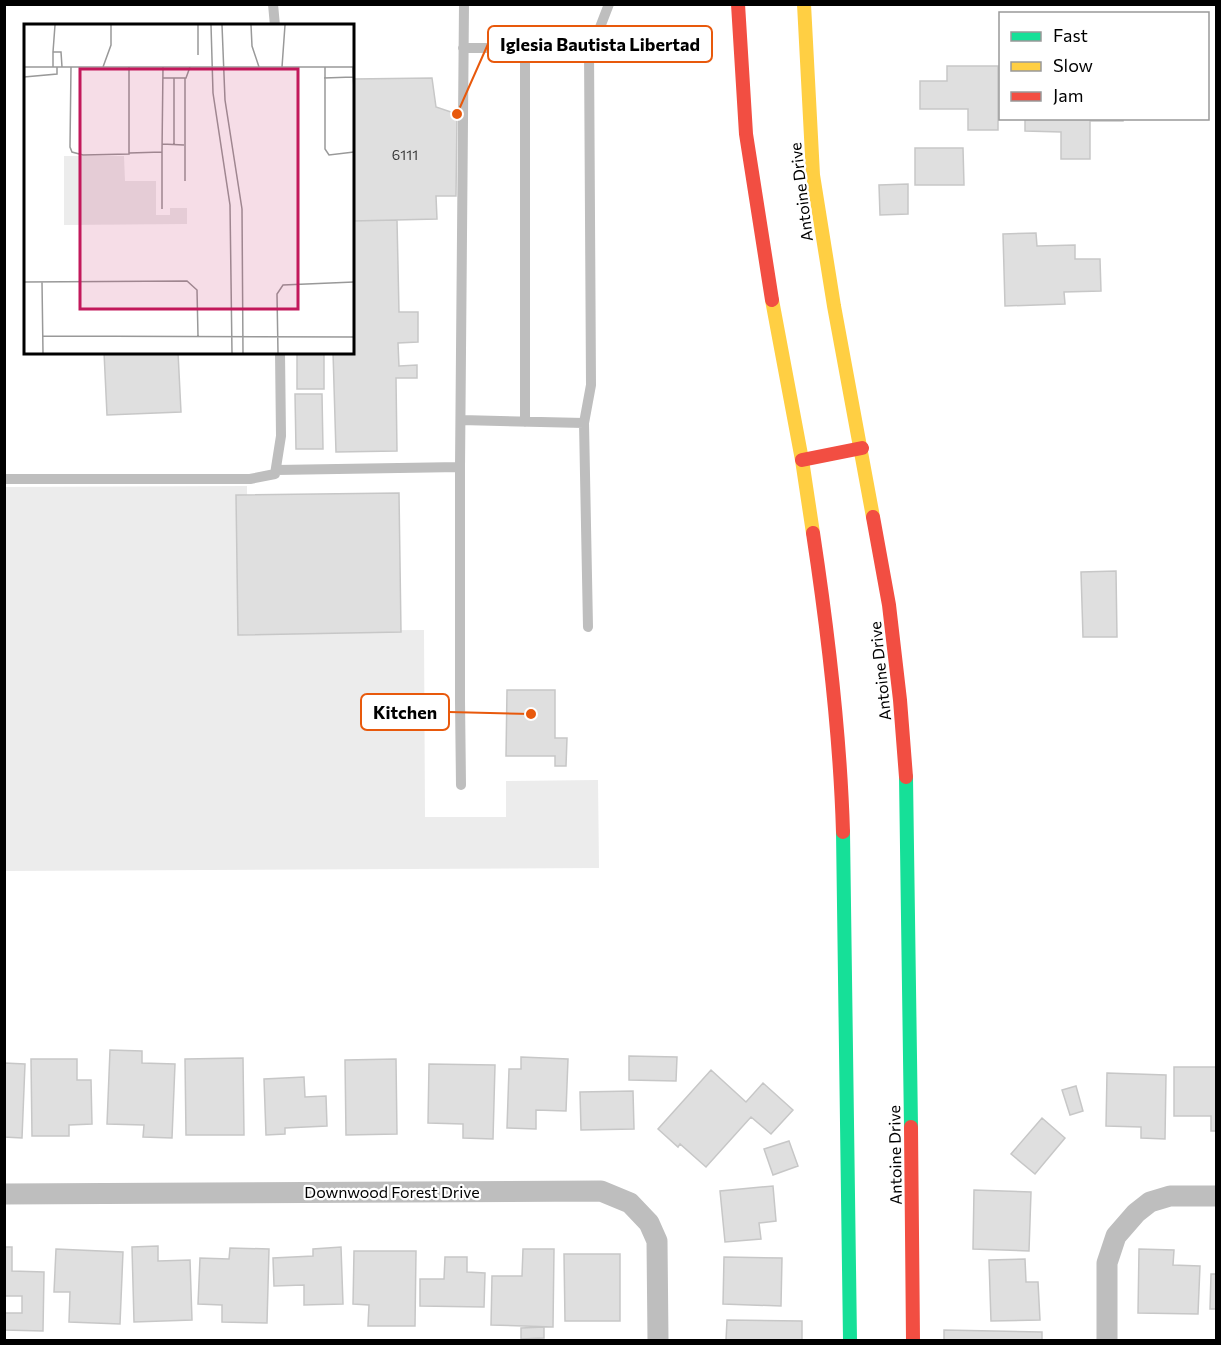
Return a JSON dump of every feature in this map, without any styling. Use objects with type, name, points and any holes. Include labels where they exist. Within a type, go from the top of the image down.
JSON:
[{"type":"main road","points":[[738,4],[746,134],[765,264],[802,460],[831,660],[841,763],[845,885],[850,1341]]},
{"type":"main road","name":"Antoine Drive","points":[[804,4],[813,175],[834,306],[862,448],[889,605],[900,700],[906,782],[913,1341]]},
{"type":"main road","points":[[802,460],[862,448]]},
{"type":"street","name":"Downwood Forest Drive","points":[[4,1194],[601,1191],[630,1203],[649,1223],[657,1241],[658,1341]]},
{"type":"street","points":[[1107,1341],[1107,1263],[1116,1236],[1136,1213],[1150,1203],[1170,1196],[1216,1196]]},
{"type":"lane","points":[[273,4],[275,24]]},
{"type":"lane","points":[[461,785],[459,701],[464,4]]},
{"type":"lane","points":[[463,48],[592,48],[602,28],[609,4]]},
{"type":"lane","points":[[525,48],[525,422]]},
{"type":"lane","points":[[588,627],[584,423],[591,385],[590,48]]},
{"type":"lane","points":[[4,479],[250,479],[275,474],[281,436],[280,354]]},
{"type":"lane","points":[[461,420],[584,423]]},
{"type":"lane","points":[[276,470],[460,467]]},
{"type":"shaded area","points":[[247,486],[248,631],[424,630],[425,817],[506,817],[506,781],[598,780],[599,868],[5,871],[4,487]]},
{"type":"building","points":[[947,66],[998,66],[998,130],[968,130],[968,109],[920,109],[920,81],[947,81]]},
{"type":"building","points":[[432,78],[436,107],[457,114],[456,196],[436,196],[437,219],[354,221],[354,79]]},
{"type":"building","points":[[1025,120],[1123,120],[1090,121],[1090,159],[1061,159],[1061,132],[1025,131]]},
{"type":"building","points":[[915,148],[963,148],[964,185],[915,185]]},
{"type":"building","points":[[908,184],[908,214],[880,215],[879,185]]},
{"type":"building","points":[[397,220],[399,312],[418,312],[418,342],[398,343],[399,366],[417,365],[417,378],[396,378],[397,451],[336,452],[333,354],[354,354],[354,221]]},
{"type":"building","points":[[1036,233],[1037,246],[1075,245],[1075,259],[1100,259],[1101,291],[1064,292],[1065,304],[1005,306],[1003,234]]},
{"type":"building","points":[[104,354],[178,354],[181,412],[107,415]]},
{"type":"building","points":[[297,354],[324,354],[324,389],[297,389]]},
{"type":"building","points":[[295,394],[322,394],[323,449],[296,449]]},
{"type":"building","points":[[399,493],[401,632],[238,635],[236,495]]},
{"type":"building","points":[[1116,571],[1117,637],[1083,637],[1081,572]]},
{"type":"building","points":[[507,690],[555,690],[555,738],[567,738],[566,766],[555,766],[555,756],[506,756]]},
{"type":"building","points":[[110,1050],[142,1051],[142,1063],[175,1064],[172,1138],[143,1137],[144,1125],[107,1124]]},
{"type":"building","points":[[629,1056],[677,1057],[676,1081],[629,1080]]},
{"type":"building","points":[[521,1057],[568,1059],[566,1111],[536,1110],[536,1129],[507,1128],[509,1069],[521,1069]]},
{"type":"building","points":[[243,1058],[244,1135],[186,1135],[185,1059]]},
{"type":"building","points":[[31,1059],[77,1059],[77,1080],[91,1080],[92,1124],[69,1125],[69,1136],[32,1136]]},
{"type":"building","points":[[396,1059],[397,1134],[346,1135],[345,1060]]},
{"type":"building","points":[[4,1063],[25,1064],[22,1138],[4,1137]]},
{"type":"building","points":[[429,1064],[495,1065],[493,1139],[463,1138],[463,1124],[428,1123]]},
{"type":"building","points":[[1174,1067],[1216,1067],[1216,1131],[1211,1131],[1211,1116],[1174,1116]]},
{"type":"building","points":[[711,1070],[746,1102],[763,1083],[793,1110],[771,1134],[751,1117],[706,1167],[680,1144],[678,1147],[658,1129]]},
{"type":"building","points":[[1107,1073],[1166,1075],[1165,1139],[1141,1138],[1141,1127],[1106,1126]]},
{"type":"building","points":[[304,1077],[305,1097],[326,1096],[327,1126],[285,1128],[285,1134],[266,1135],[264,1079]]},
{"type":"building","points":[[1076,1086],[1083,1111],[1070,1115],[1062,1090]]},
{"type":"building","points":[[633,1091],[634,1129],[581,1130],[580,1092]]},
{"type":"building","points":[[1042,1118],[1065,1138],[1035,1174],[1011,1154]]},
{"type":"building","points":[[789,1141],[798,1166],[773,1175],[764,1149]]},
{"type":"building","points":[[773,1186],[776,1221],[759,1223],[761,1239],[725,1242],[720,1191]]},
{"type":"building","points":[[974,1190],[1031,1192],[1029,1251],[973,1249]]},
{"type":"building","points":[[158,1246],[158,1261],[190,1260],[192,1320],[134,1322],[132,1247]]},
{"type":"building","points":[[4,1247],[12,1247],[12,1271],[44,1272],[43,1331],[4,1330],[4,1313],[22,1313],[22,1296],[4,1296]]},
{"type":"building","points":[[341,1247],[343,1304],[304,1305],[304,1285],[274,1286],[273,1258],[313,1256],[313,1249]]},
{"type":"building","points":[[230,1248],[269,1249],[267,1323],[222,1322],[222,1305],[198,1304],[200,1258],[229,1259]]},
{"type":"building","points":[[56,1249],[123,1252],[120,1324],[69,1322],[70,1292],[54,1292]]},
{"type":"building","points":[[523,1249],[554,1249],[553,1327],[491,1325],[492,1276],[522,1276]]},
{"type":"building","points":[[1139,1249],[1174,1250],[1173,1265],[1200,1266],[1198,1314],[1138,1313]]},
{"type":"building","points":[[354,1251],[416,1251],[415,1326],[368,1326],[369,1305],[353,1304]]},
{"type":"building","points":[[564,1254],[620,1254],[620,1321],[565,1321]]},
{"type":"building","points":[[445,1257],[467,1257],[467,1272],[485,1273],[484,1307],[420,1306],[420,1279],[444,1279]]},
{"type":"building","points":[[724,1257],[782,1258],[781,1306],[723,1304]]},
{"type":"building","points":[[1025,1259],[1026,1282],[1038,1282],[1040,1320],[991,1321],[989,1260]]},
{"type":"building","points":[[1211,1274],[1216,1274],[1216,1309],[1210,1309]]},
{"type":"building","points":[[727,1320],[802,1321],[802,1340],[726,1340]]},
{"type":"building","points":[[544,1327],[544,1338],[521,1339],[521,1328]]},
{"type":"building","points":[[944,1330],[1042,1332],[1042,1340],[944,1340]]},
{"type":"traffic: fast","points":[[906,777],[911,1127]]},
{"type":"traffic: fast","points":[[843,832],[850,1340]]},
{"type":"traffic: slow","points":[[804,4],[813,175],[834,306],[873,517]]},
{"type":"traffic: slow","points":[[772,300],[802,460],[813,533]]},
{"type":"traffic: jam","points":[[738,4],[746,134],[772,300]]},
{"type":"traffic: jam","points":[[802,460],[862,448]]},
{"type":"traffic: jam","points":[[873,517],[889,605],[906,777]]},
{"type":"traffic: jam","points":[[813,533],[832,682],[843,832]]},
{"type":"traffic: jam","points":[[911,1127],[913,1340]]},
{"type":"place","name":"Iglesia Bautista Libertad","points":[[457,114]]},
{"type":"place","name":"Kitchen","points":[[531,714]]}]
